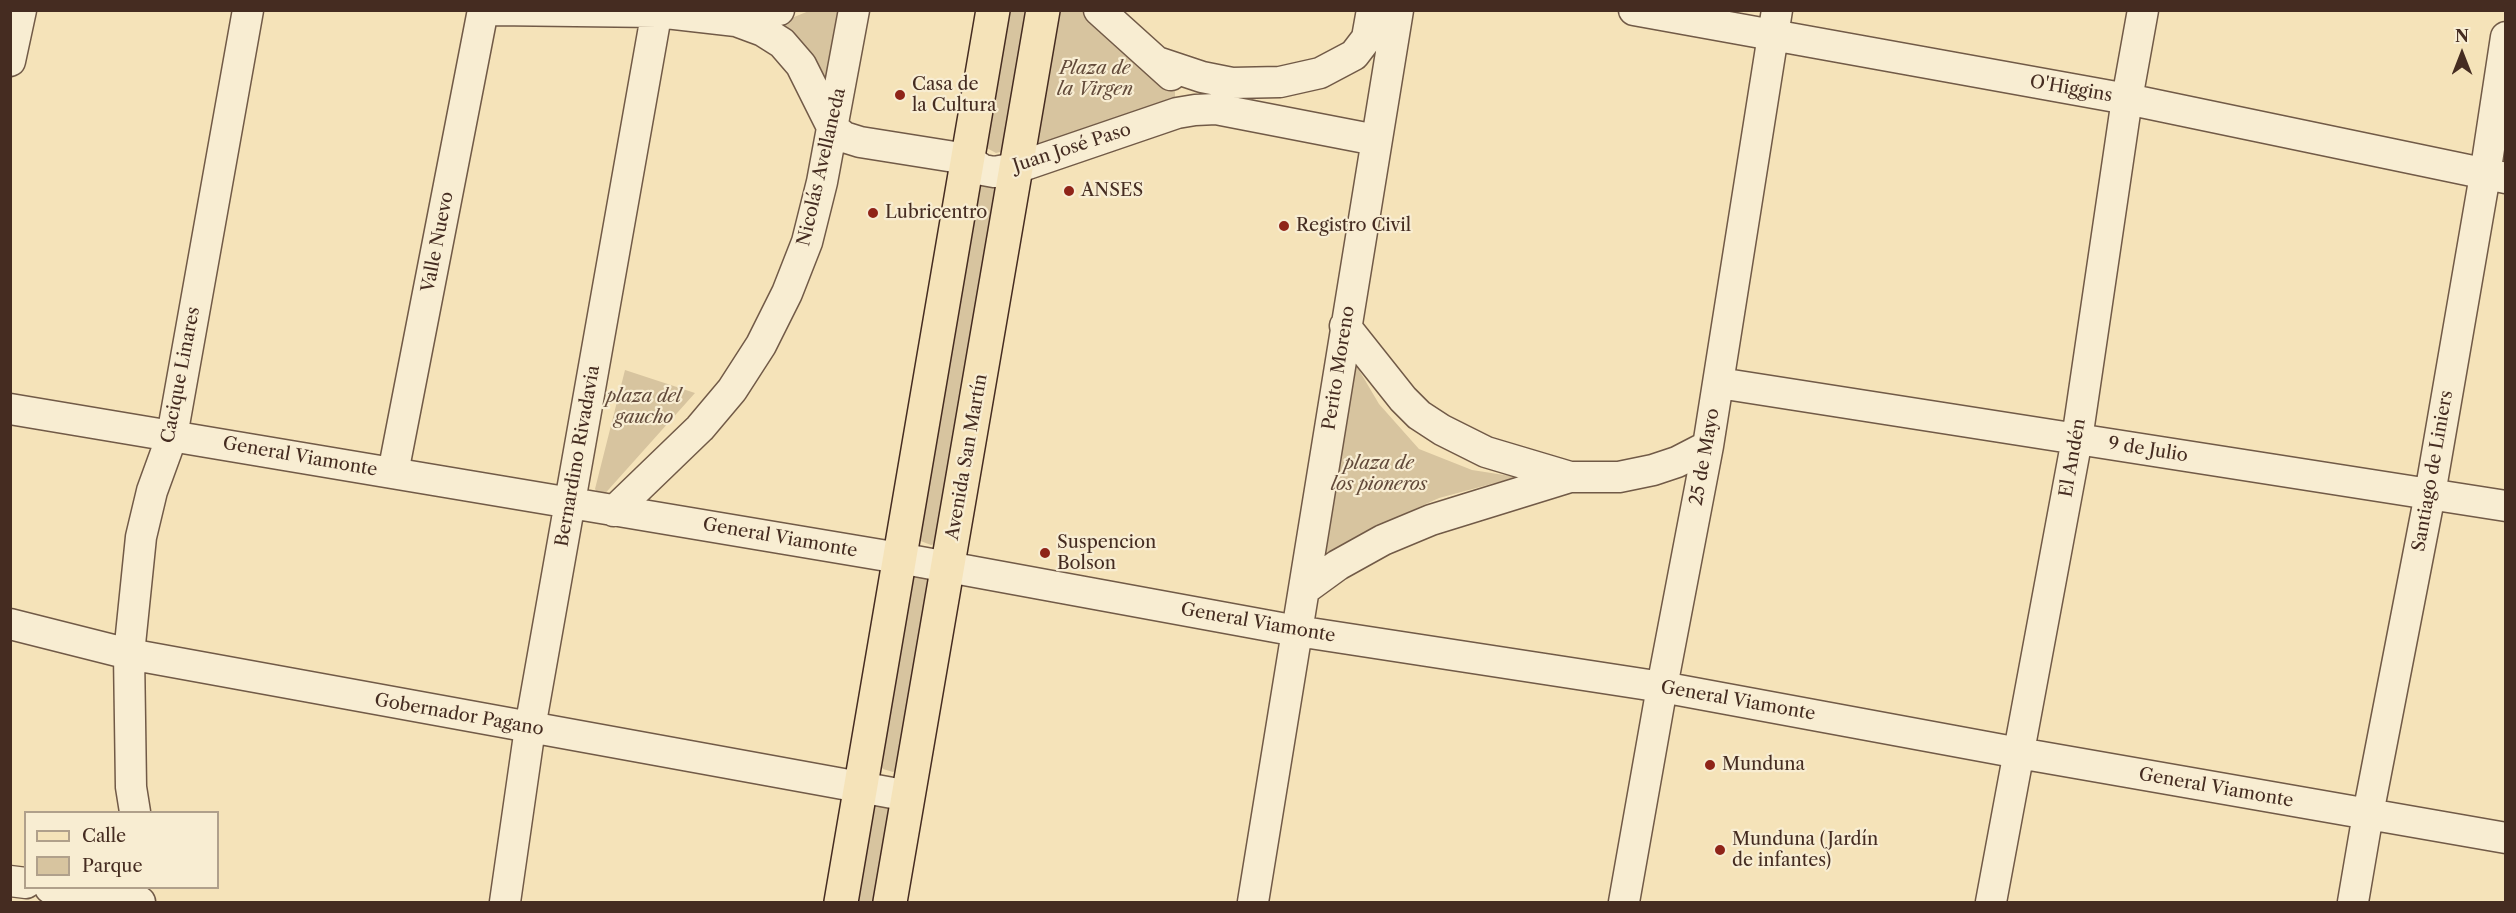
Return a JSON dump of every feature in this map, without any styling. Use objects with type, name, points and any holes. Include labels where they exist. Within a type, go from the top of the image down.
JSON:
[{"type":"main road","points":[[841,903],[993,10]]},
{"type":"main road","name":"Avenida San Martín","points":[[890,903],[1042,10]]},
{"type":"street","points":[[10,61],[21,10]]},
{"type":"street","name":"Cacique Linares","points":[[135,811],[131,787],[129,654],[141,537],[152,491],[172,436],[248,10]]},
{"type":"street","name":"Valle Nuevo","points":[[393,473],[483,10]]},
{"type":"street","points":[[494,10],[657,11],[736,21],[763,31],[782,43],[801,65],[832,127]]},
{"type":"street","points":[[736,21],[778,10]]},
{"type":"street","name":"Nicolás Avellaneda","points":[[615,511],[700,428],[732,390],[761,345],[787,293],[807,242],[854,10]]},
{"type":"street","name":"Juan José Paso","points":[[1099,10],[1184,87],[1216,109]]},
{"type":"street","points":[[1157,62],[1202,77],[1232,83],[1280,82],[1320,73],[1354,55],[1368,38],[1372,10]]},
{"type":"street","name":"Perito Moreno","points":[[1253,903],[1398,10]]},
{"type":"street","name":"O'Higgins","points":[[1634,10],[1775,22],[2495,176]]},
{"type":"street","name":"El Andén","points":[[1991,903],[2077,440],[2127,99],[2143,10]]},
{"type":"street","name":"Bernardino Rivadavia","points":[[505,903],[530,728],[657,11]]},
{"type":"street","name":"25 de Mayo","points":[[1624,903],[1719,383],[1775,22]]},
{"type":"street","name":"Santiago de Liniers","points":[[2353,903],[2430,494],[2495,176],[2505,37]]},
{"type":"street","name":"Juan José Paso","points":[[832,127],[844,137],[860,142],[967,159],[983,170],[994,172],[1016,168],[1177,113],[1216,109],[1376,140]]},
{"type":"street","points":[[1345,326],[1403,399],[1419,415],[1442,430],[1486,452],[1570,477],[1619,477],[1677,462],[1708,446]]},
{"type":"street","name":"9 de Julio","points":[[1719,383],[2505,506]]},
{"type":"street","name":"General Viamonte","points":[[10,409],[899,558],[1297,631],[1662,687],[2019,753],[2505,838]]},
{"type":"street","points":[[1305,589],[1338,565],[1383,540],[1431,520],[1570,477]]},
{"type":"street","name":"Gobernador Pagano","points":[[10,624],[129,654],[909,796]]},
{"type":"street","points":[[56,889],[140,903]]},
{"type":"green space","points":[[809,11],[841,11],[826,94],[779,23]]},
{"type":"green space","points":[[1002,11],[1036,11],[1004,151],[996,153],[983,146]]},
{"type":"green space","name":"Plaza de la Virgen","points":[[1056,11],[1094,11],[1175,85],[1175,100],[1045,149],[1034,145]]},
{"type":"green space","points":[[971,177],[998,180],[939,543],[931,545],[918,540]]},
{"type":"green space","name":"plaza de los pioneros","points":[[1349,353],[1379,404],[1419,449],[1472,470],[1517,477],[1439,498],[1371,529],[1318,561]]},
{"type":"green space","name":"plaza del gaucho","points":[[625,370],[695,393],[601,498],[595,489]]},
{"type":"green space","points":[[910,573],[931,575],[902,768],[893,772],[883,769],[877,761]]},
{"type":"green space","points":[[873,803],[896,809],[881,902],[852,902]]},
{"type":"place","name":"Casa de la Cultura","points":[[900,95]]},
{"type":"place","name":"ANSES","points":[[1069,191]]},
{"type":"place","name":"Lubricentro","points":[[873,213]]},
{"type":"place","name":"Registro Civil","points":[[1284,226]]},
{"type":"place","name":"Suspencion Bolson","points":[[1045,553]]},
{"type":"place","name":"Munduna","points":[[1710,765]]},
{"type":"place","name":"Munduna (Jardín de infantes)","points":[[1720,850]]}]
